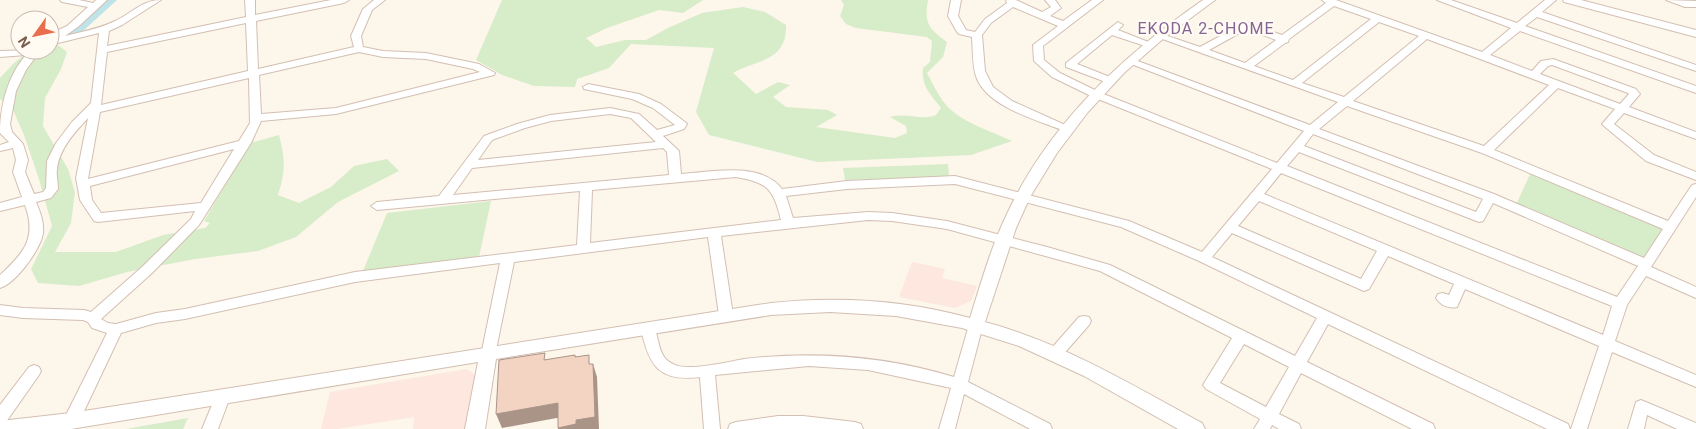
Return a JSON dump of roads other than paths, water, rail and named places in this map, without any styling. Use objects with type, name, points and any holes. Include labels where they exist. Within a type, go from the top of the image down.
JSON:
[{"type":"street","points":[[65,0],[98,3]]},
{"type":"street","points":[[60,40],[104,29],[119,23],[156,0]]},
{"type":"street","points":[[93,318],[147,270],[195,222],[245,143],[257,118],[249,20],[250,0]]},
{"type":"street","points":[[102,50],[344,0]]},
{"type":"street","points":[[359,49],[356,36],[368,9],[380,0]]},
{"type":"street","points":[[956,0],[953,16],[962,32],[976,35]]},
{"type":"street","points":[[1043,16],[1056,8],[1050,0]]},
{"type":"street","points":[[1098,0],[1038,45],[1039,61],[1056,75],[1097,95],[1620,304]]},
{"type":"street","points":[[947,429],[976,326],[1004,240],[1023,197],[1066,128],[1097,95],[1155,40],[1210,0]]},
{"type":"street","points":[[1442,0],[1696,90]]},
{"type":"street","points":[[1483,56],[1551,0]]},
{"type":"street","points":[[1568,0],[1696,34]]},
{"type":"street","points":[[1671,0],[1696,4]]},
{"type":"street","points":[[1246,68],[1285,40],[1330,1],[1696,136]]},
{"type":"street","points":[[1064,25],[1011,2],[988,21],[976,35],[983,80],[990,91],[1006,102],[1066,128]]},
{"type":"street","points":[[60,35],[98,3]]},
{"type":"street","points":[[1535,13],[1696,68]]},
{"type":"street","points":[[1295,83],[1378,18]]},
{"type":"street","points":[[1201,51],[1246,25],[1285,40]]},
{"type":"street","points":[[1111,81],[1070,65],[1115,28],[1201,51],[1246,68],[1347,101],[1486,151],[1671,227]]},
{"type":"street","points":[[104,29],[95,107],[82,178],[86,200],[98,218],[206,206]]},
{"type":"street","points":[[1204,258],[1311,130],[1426,35]]},
{"type":"street","points":[[0,207],[47,195],[52,189],[51,168],[54,159],[69,133],[95,107],[253,74],[359,49],[383,54],[426,56],[476,66],[490,73],[336,111],[257,118]]},
{"type":"street","points":[[0,53],[29,52],[32,55],[22,65],[4,96],[4,124],[6,132],[17,144],[22,160],[19,172],[31,200],[38,228],[24,258],[0,283]]},
{"type":"street","points":[[1131,62],[1490,197],[1644,267],[1696,293]]},
{"type":"street","points":[[1532,75],[1546,63],[1553,62],[1632,91],[1635,94],[1608,124],[1650,158],[1696,176]]},
{"type":"street","points":[[1486,151],[1556,84]]},
{"type":"street","points":[[588,88],[635,96],[657,106],[681,124],[680,127],[657,134]]},
{"type":"street","points":[[442,201],[488,138],[539,121],[569,115],[620,112],[636,116],[673,151],[675,177]]},
{"type":"street","points":[[83,184],[245,143]]},
{"type":"street","points":[[0,148],[17,144]]},
{"type":"street","points":[[468,165],[666,144]]},
{"type":"street","points":[[1296,147],[1479,218],[1490,197]]},
{"type":"street","points":[[377,206],[675,177],[736,173],[755,177],[772,184],[780,193],[788,223]]},
{"type":"street","points":[[780,193],[847,185],[955,180],[1125,224],[1204,258],[1562,429]]},
{"type":"street","points":[[583,249],[586,186]]},
{"type":"street","points":[[1579,429],[1620,304],[1696,188]]},
{"type":"street","points":[[1256,195],[1606,343],[1695,378]]},
{"type":"street","points":[[0,310],[23,313],[84,315],[93,318],[97,324],[116,329],[156,318],[185,314],[355,277],[788,223],[868,216],[892,217],[947,225],[1074,258],[1113,271],[1427,429]]},
{"type":"street","points":[[1229,227],[1364,286],[1385,249]]},
{"type":"street","points":[[714,232],[726,315]]},
{"type":"street","points":[[475,429],[508,258]]},
{"type":"street","points":[[1443,298],[1452,302],[1462,282]]},
{"type":"street","points":[[0,429],[71,421],[726,315],[797,307],[853,306],[911,312],[976,326],[1055,354],[1195,429]]},
{"type":"street","points":[[1266,423],[1326,317]]},
{"type":"street","points":[[1055,354],[1084,321]]},
{"type":"street","points":[[71,421],[116,329]]},
{"type":"street","points":[[648,329],[653,353],[661,366],[673,372],[684,373],[809,360],[868,364],[938,378],[960,385],[1044,429]]},
{"type":"street","points":[[1241,336],[1211,385],[1266,423],[1293,429]]},
{"type":"street","points":[[707,370],[712,429]]},
{"type":"street","points":[[0,416],[34,371]]},
{"type":"street","points":[[210,429],[222,397]]},
{"type":"street","points":[[1636,429],[1641,406],[1693,429]]},
{"type":"street","points":[[736,429],[778,423],[803,423],[855,429]]},
{"type":"waterway","points":[[63,37],[78,27],[109,0]]},
{"type":"district","name":"EKODA 2-CHOME","points":[[1206,28]]}]
